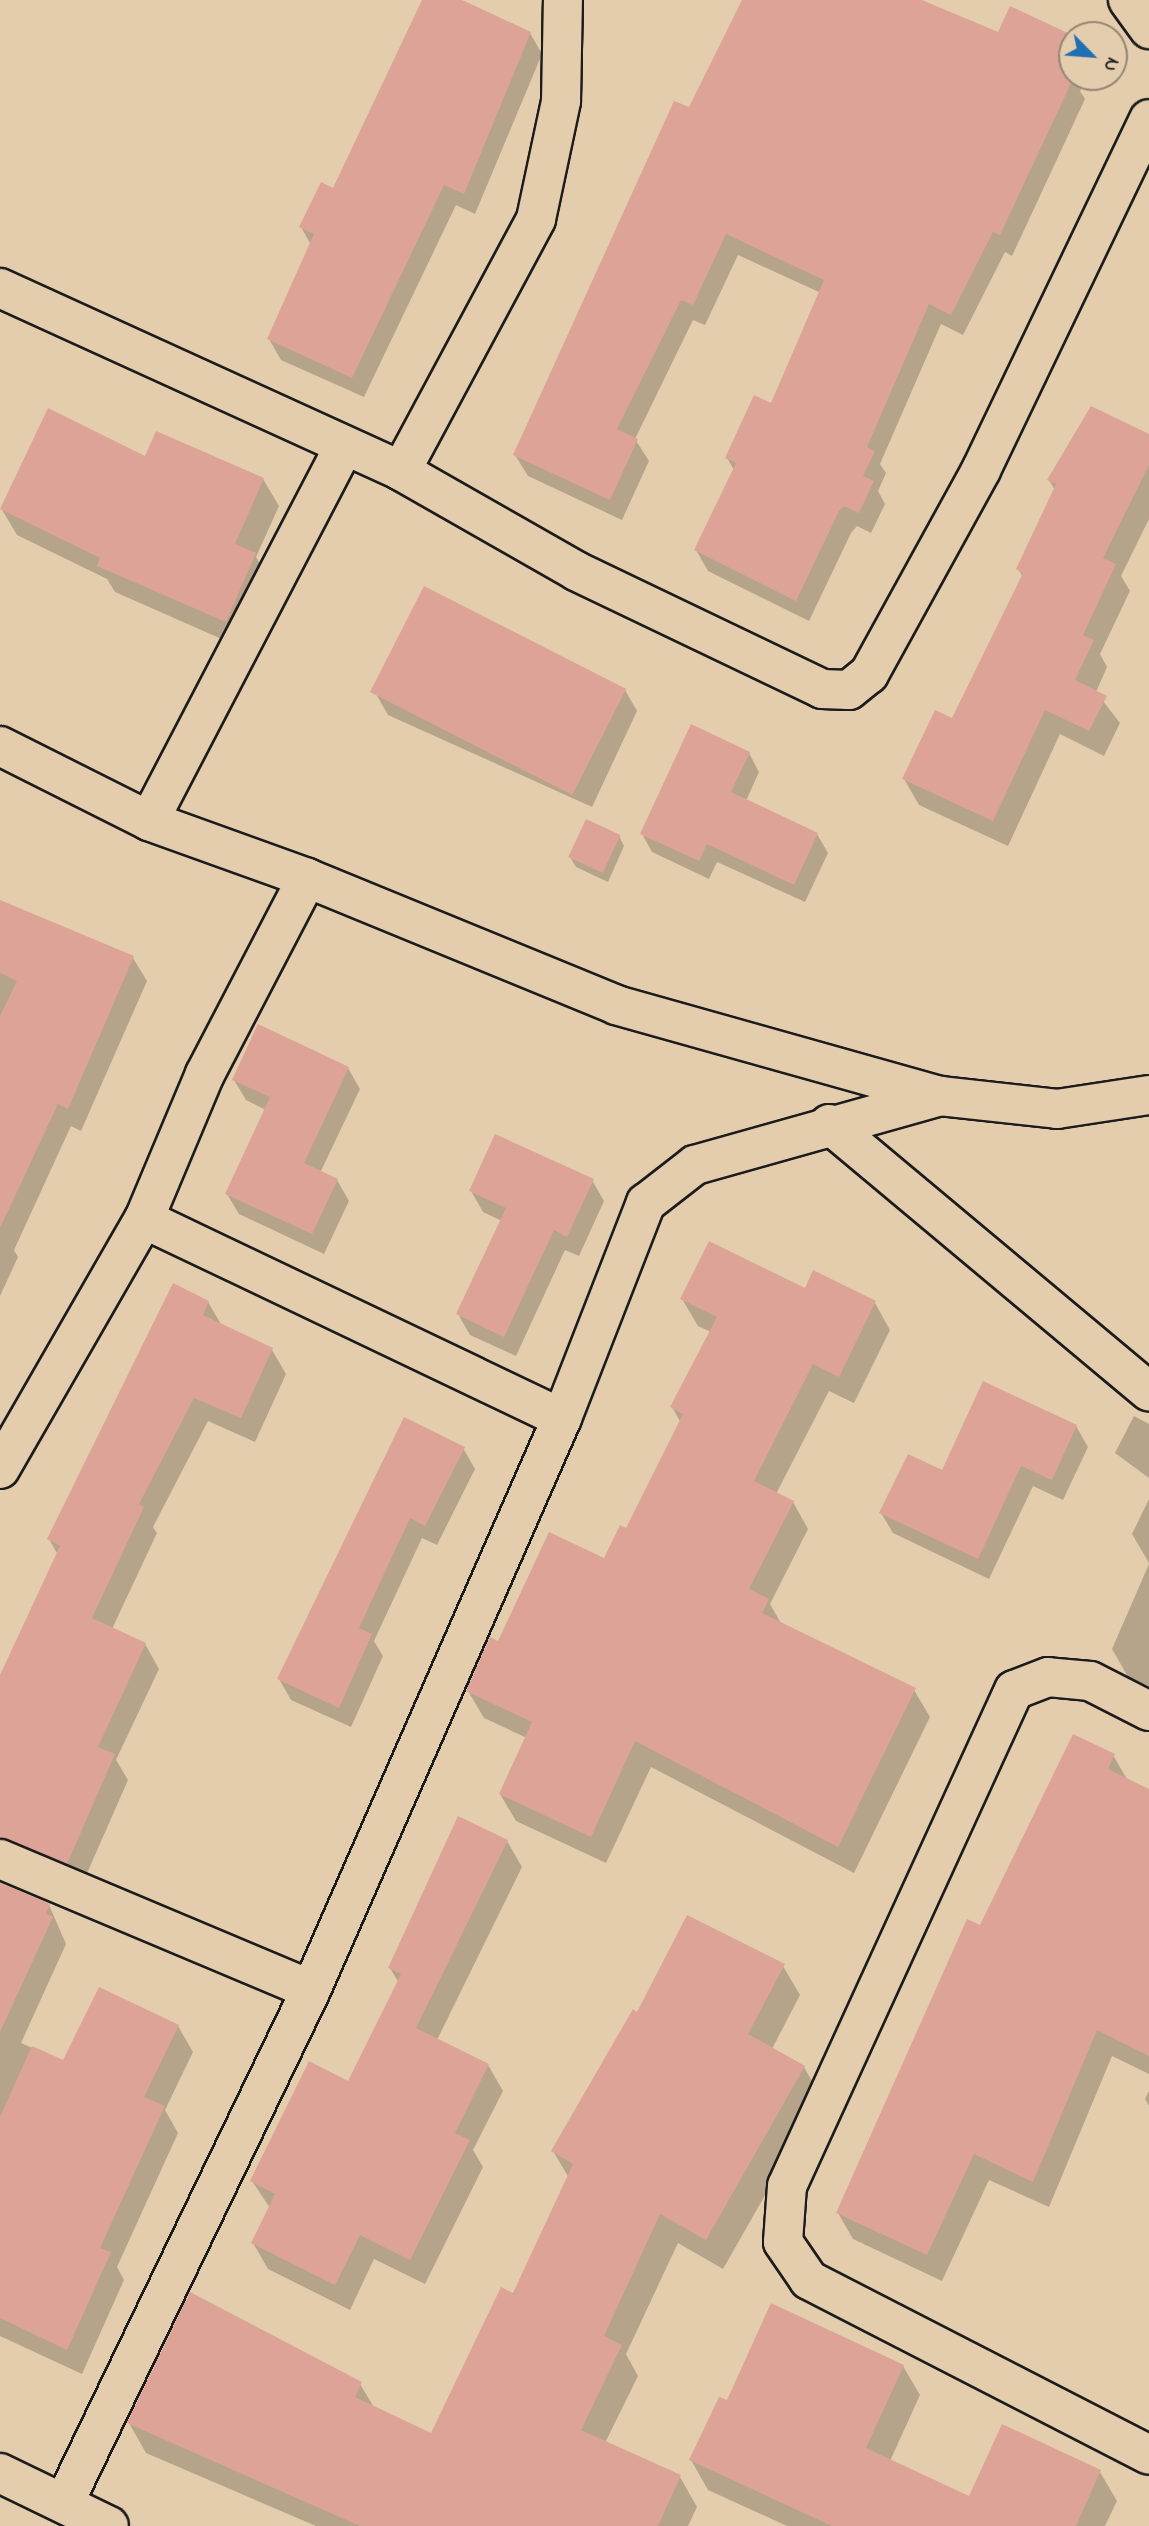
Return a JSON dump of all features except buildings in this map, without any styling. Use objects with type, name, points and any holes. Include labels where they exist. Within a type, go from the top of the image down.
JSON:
[{"type":"street","points":[[401,471],[476,321],[537,219],[561,101],[563,0]]},
{"type":"street","points":[[1128,0],[1149,30]]},
{"type":"street","points":[[0,288],[401,471],[576,571],[822,689],[849,690],[869,674],[981,470],[1149,120]]},
{"type":"street","points":[[149,821],[344,447]]},
{"type":"street","points":[[2,753],[149,821],[307,878],[616,1005],[940,1097],[1056,1109],[1149,1095]]},
{"type":"street","points":[[0,1469],[144,1219],[205,1074],[307,878]]},
{"type":"street","points":[[64,2504],[312,1990],[562,1418],[646,1203],[695,1165],[829,1124],[940,1097]]},
{"type":"street","points":[[829,1124],[1149,1392]]},
{"type":"street","points":[[144,1219],[562,1418]]},
{"type":"street","points":[[1149,1712],[1090,1681],[1048,1677],[1014,1690],[788,2186],[783,2242],[809,2280],[1149,2455]]},
{"type":"street","points":[[0,1859],[312,1990]]},
{"type":"street","points":[[0,2473],[109,2526]]}]
